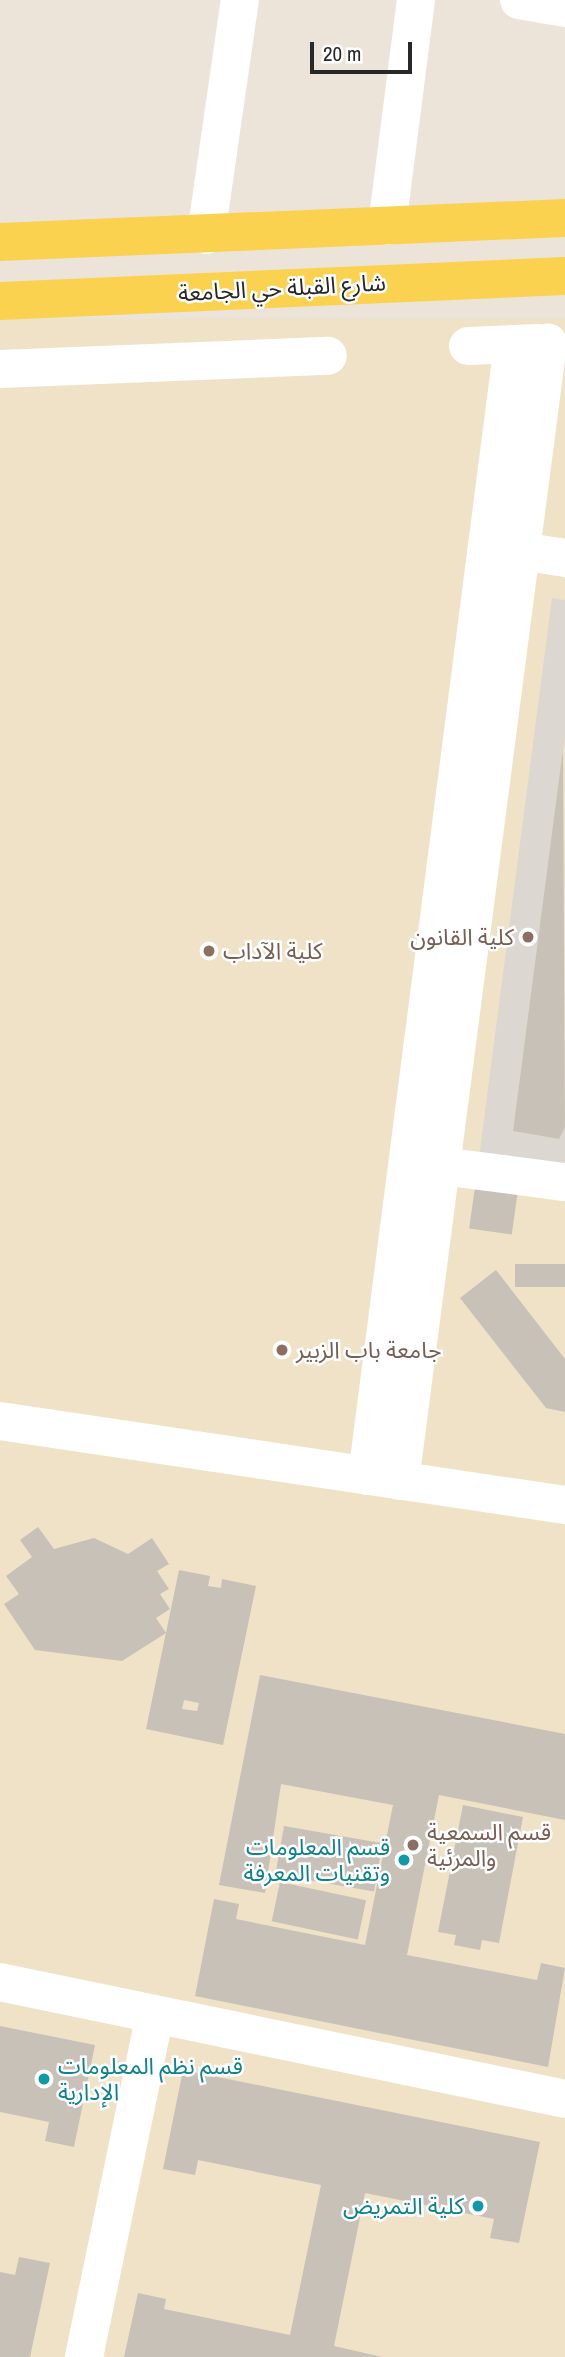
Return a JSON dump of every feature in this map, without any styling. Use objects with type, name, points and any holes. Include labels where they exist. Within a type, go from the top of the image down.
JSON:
[{"type":"main road","points":[[0,242],[565,218]]},
{"type":"main road","name":"شارع القبلة حي الجامعة","points":[[0,301],[565,276]]},
{"type":"street","points":[[206,235],[240,0]]},
{"type":"street","points":[[387,226],[416,0]]},
{"type":"street","points":[[519,0],[565,8]]},
{"type":"street","points":[[468,346],[542,343]]},
{"type":"street","points":[[383,1479],[441,1166],[520,551],[542,343]]},
{"type":"street","points":[[383,1479],[542,343]]},
{"type":"street","points":[[0,369],[328,356]]},
{"type":"street","points":[[520,551],[565,558]]},
{"type":"street","points":[[441,1166],[565,1182]]},
{"type":"street","points":[[0,1421],[565,1505]]},
{"type":"street","points":[[0,1982],[565,2099]]},
{"type":"street","points":[[84,2357],[155,2014]]},
{"type":"shaded area","name":"جامعة باب الزبير","points":[[0,319],[565,319],[565,2357],[0,2357]]},
{"type":"shaded area","points":[[552,598],[565,600],[565,737],[513,1131],[559,1139],[565,1127],[565,1171],[479,1158]]},
{"type":"building","points":[[563,749],[565,1127],[559,1139],[513,1131]]},
{"type":"building","points":[[475,1187],[518,1193],[512,1235],[469,1229]]},
{"type":"building","points":[[515,1264],[565,1264],[565,1287],[515,1287]]},
{"type":"building","points":[[496,1270],[565,1359],[565,1412],[546,1408],[460,1298]]},
{"type":"building","points":[[38,1527],[54,1549],[94,1538],[128,1554],[152,1538],[169,1564],[157,1571],[169,1589],[160,1594],[170,1609],[156,1618],[166,1633],[122,1661],[35,1650],[4,1604],[19,1594],[6,1576],[32,1557],[20,1540]]},
{"type":"building","points":[[179,1570],[210,1576],[208,1586],[221,1588],[222,1579],[256,1586],[223,1745],[146,1729]],"holes":[[[184,1700],[199,1703],[197,1711],[182,1709]]]},
{"type":"building","name":"قسم المعلومات وتقنيات المعرفة","points":[[260,1675],[565,1734],[565,1820],[439,1795],[407,1955],[537,1980],[541,1963],[565,1968],[548,2067],[195,1996],[214,1899],[239,1904],[236,1919],[365,1945],[393,1805],[281,1784],[265,1893],[219,1885]]},
{"type":"building","points":[[463,1805],[523,1817],[499,1943],[482,1940],[480,1950],[454,1945],[456,1935],[438,1932]]},
{"type":"building","points":[[284,1826],[382,1843],[374,1892],[275,1874]]},
{"type":"building","points":[[280,1882],[366,1900],[358,1939],[272,1921]]},
{"type":"building","name":"قسم نظم المعلومات الإدارية","points":[[0,2026],[95,2045],[74,2147],[45,2141],[49,2122],[0,2112]]},
{"type":"building","name":"كلية التمريض","points":[[183,2070],[540,2142],[519,2243],[490,2238],[494,2219],[365,2193],[334,2346],[382,2357],[124,2357],[138,2293],[166,2299],[164,2309],[290,2335],[321,2185],[198,2160],[195,2175],[163,2169]]},
{"type":"building","points":[[19,2257],[50,2263],[30,2357],[0,2357],[0,2272],[15,2275]]},
{"type":"place","name":"كلية القانون","points":[[528,937]]},
{"type":"place","name":"كلية الآداب","points":[[209,951]]},
{"type":"place","name":"جامعة باب الزبير","points":[[282,1350]]},
{"type":"place","name":"قسم السمعية والمرئية","points":[[413,1845]]},
{"type":"place","name":"قسم المعلومات وتقنيات المعرفة","points":[[404,1860]]},
{"type":"place","name":"قسم نظم المعلومات الإدارية","points":[[44,2079]]},
{"type":"place","name":"كلية التمريض","points":[[478,2206]]}]
